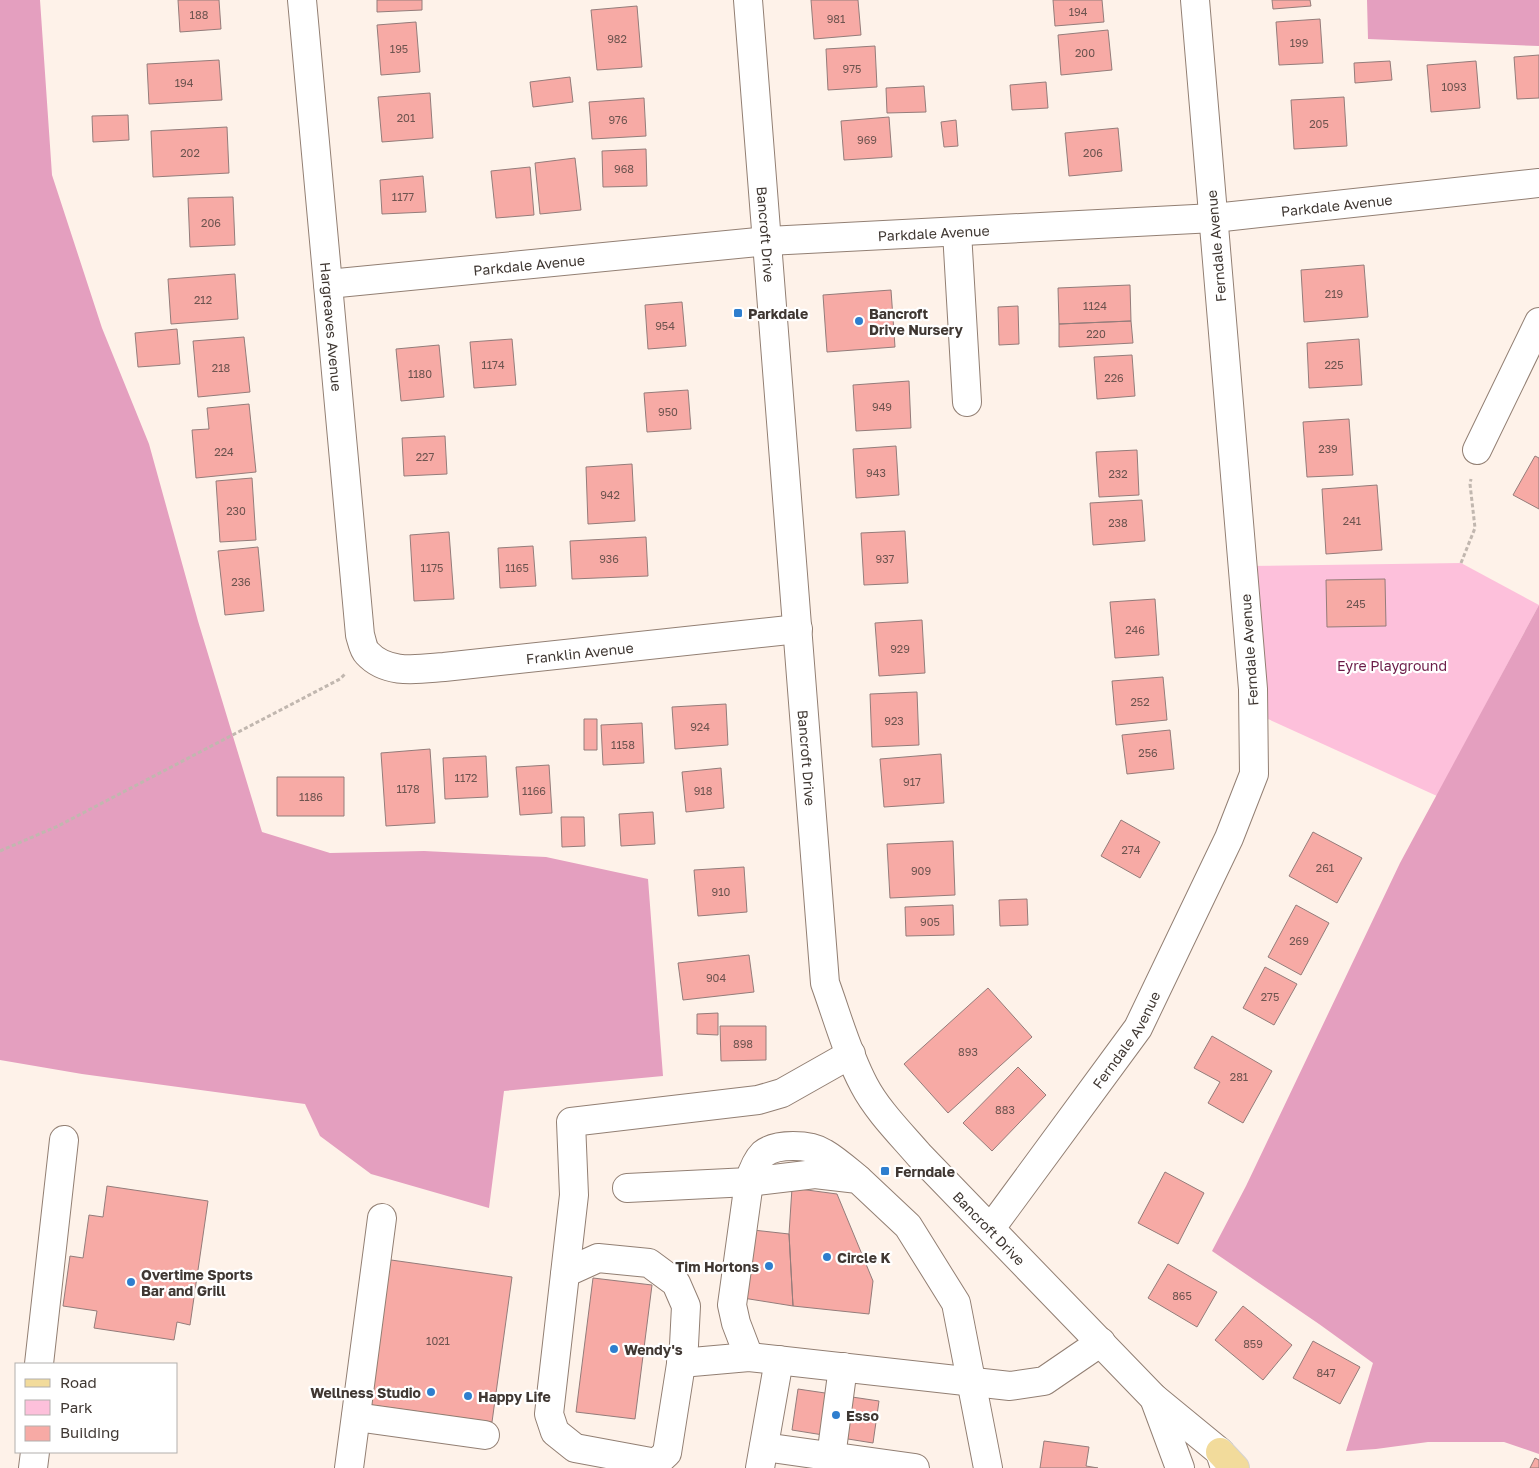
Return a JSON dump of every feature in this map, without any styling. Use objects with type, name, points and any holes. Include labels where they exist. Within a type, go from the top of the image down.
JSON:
[{"type":"street","name":"Hargreaves Avenue","points":[[302,0],[360,635],[366,652]]},
{"type":"street","name":"Bancroft Drive","points":[[748,0],[825,983],[842,1032],[864,1085],[890,1122],[919,1155],[1153,1397],[1227,1463]]},
{"type":"street","name":"Ferndale Avenue","points":[[991,1228],[1138,1028],[1229,838],[1254,774],[1253,689],[1196,0]]},
{"type":"street","name":"Parkdale Avenue","points":[[328,284],[768,241],[1214,218],[1539,182]]},
{"type":"street","points":[[957,232],[967,402]]},
{"type":"street","points":[[1477,450],[1539,322]]},
{"type":"street","name":"Franklin Avenue","points":[[366,652],[383,666],[406,670],[798,629]]},
{"type":"street","points":[[565,1273],[598,1258],[650,1263],[676,1283],[686,1306],[681,1363],[667,1453],[653,1466],[581,1458],[555,1432],[549,1414],[565,1273],[574,1195],[571,1122],[758,1100],[782,1093],[851,1054]]},
{"type":"street","points":[[39,1363],[64,1140]]},
{"type":"street","points":[[627,1188],[748,1182],[815,1174],[858,1179],[908,1226],[956,1303],[988,1468]]},
{"type":"street","points":[[748,1182],[732,1305],[736,1323],[749,1356]]},
{"type":"street","points":[[349,1468],[382,1218]]},
{"type":"street","points":[[681,1363],[749,1356],[1010,1386],[1044,1381],[1101,1342]]},
{"type":"street","points":[[779,1360],[762,1458],[831,1457],[915,1468]]},
{"type":"street","points":[[831,1457],[843,1367]]},
{"type":"street","name":"Bancroft Drive","points":[[1153,1397],[1180,1468]]},
{"type":"street","points":[[356,1417],[486,1435]]},
{"type":"street","points":[[33,1468],[35,1453]]},
{"type":"path","points":[[1461,563],[1475,528],[1470,484],[1477,450]]},
{"type":"path","points":[[0,851],[58,826],[340,679],[366,652]]},
{"type":"green space","name":"Eyre Playground","points":[[1461,563],[1539,605],[1437,796],[1257,714],[1246,566]]},
{"type":"shaded area","points":[[0,0],[40,0],[52,175],[102,328],[149,444],[198,621],[262,832],[330,853],[424,851],[546,857],[648,879],[663,1076],[504,1091],[489,1208],[371,1174],[320,1136],[305,1104],[82,1074],[0,1060]]},
{"type":"shaded area","points":[[1367,0],[1539,0],[1539,46],[1368,39]]},
{"type":"shaded area","points":[[1539,605],[1539,1454],[1504,1442],[1428,1442],[1346,1451],[1373,1363],[1212,1251],[1246,1186],[1400,863]]},
{"type":"building","points":[[178,0],[219,0],[221,29],[180,32]]},
{"type":"building","points":[[377,0],[422,0],[422,10],[377,12]]},
{"type":"building","points":[[811,0],[858,0],[861,35],[814,39]]},
{"type":"building","points":[[1053,0],[1102,0],[1104,22],[1055,26]]},
{"type":"building","points":[[1272,0],[1310,0],[1311,6],[1273,9]]},
{"type":"building","points":[[637,6],[642,67],[597,70],[591,10]]},
{"type":"building","points":[[1320,19],[1323,63],[1279,65],[1276,22]]},
{"type":"building","points":[[416,22],[420,72],[381,75],[377,25]]},
{"type":"building","points":[[1108,30],[1112,70],[1061,75],[1058,35]]},
{"type":"building","points":[[875,46],[877,87],[828,90],[826,49]]},
{"type":"building","points":[[1539,55],[1539,98],[1517,99],[1514,57]]},
{"type":"building","points":[[219,60],[222,100],[149,104],[147,64]]},
{"type":"building","points":[[1390,61],[1392,80],[1355,83],[1354,63]]},
{"type":"building","points":[[1476,61],[1480,108],[1431,112],[1427,65]]},
{"type":"building","points":[[570,77],[573,102],[533,107],[530,82]]},
{"type":"building","points":[[1046,82],[1048,108],[1012,110],[1010,85]]},
{"type":"building","points":[[924,86],[926,112],[887,113],[886,88]]},
{"type":"building","points":[[430,93],[433,138],[382,142],[378,97]]},
{"type":"building","points":[[1344,97],[1347,146],[1294,149],[1291,100]]},
{"type":"building","points":[[644,98],[646,136],[592,139],[589,102]]},
{"type":"building","points":[[128,115],[129,140],[93,142],[92,116]]},
{"type":"building","points":[[889,117],[892,157],[844,160],[841,121]]},
{"type":"building","points":[[956,120],[958,146],[944,147],[941,122]]},
{"type":"building","points":[[227,127],[229,173],[153,177],[151,131]]},
{"type":"building","points":[[1118,128],[1122,171],[1069,176],[1065,133]]},
{"type":"building","points":[[646,149],[647,186],[603,187],[602,151]]},
{"type":"building","points":[[575,158],[581,210],[540,214],[535,163]]},
{"type":"building","points":[[530,167],[534,215],[496,218],[491,171]]},
{"type":"building","points":[[423,176],[426,212],[382,214],[380,180]]},
{"type":"building","points":[[233,197],[235,245],[190,247],[188,198]]},
{"type":"building","points":[[1364,265],[1368,317],[1304,322],[1301,270]]},
{"type":"building","points":[[235,274],[238,319],[171,324],[168,279]]},
{"type":"building","points":[[1130,285],[1131,321],[1059,324],[1058,288]]},
{"type":"building","name":"Bancroft Drive Nursery","points":[[891,290],[895,347],[827,352],[823,295]]},
{"type":"building","points":[[682,302],[686,346],[648,349],[645,305]]},
{"type":"building","points":[[1018,306],[1019,344],[999,345],[998,307]]},
{"type":"building","points":[[1131,321],[1133,343],[1059,347],[1059,324]]},
{"type":"building","points":[[177,329],[180,364],[138,367],[135,333]]},
{"type":"building","points":[[244,337],[250,392],[198,397],[193,341]]},
{"type":"building","points":[[512,339],[516,385],[474,388],[470,342]]},
{"type":"building","points":[[1359,339],[1362,385],[1309,388],[1307,343]]},
{"type":"building","points":[[439,345],[444,397],[401,401],[396,349]]},
{"type":"building","points":[[1132,355],[1135,396],[1097,399],[1094,357]]},
{"type":"building","points":[[909,381],[911,428],[856,431],[853,385]]},
{"type":"building","points":[[688,390],[691,429],[647,432],[644,393]]},
{"type":"building","points":[[249,404],[256,472],[196,478],[192,430],[209,429],[207,408]]},
{"type":"building","points":[[1349,419],[1353,475],[1307,477],[1303,422]]},
{"type":"building","points":[[445,436],[447,474],[404,476],[402,438]]},
{"type":"building","points":[[896,446],[899,495],[856,498],[853,449]]},
{"type":"building","points":[[1137,450],[1139,495],[1099,497],[1096,452]]},
{"type":"building","points":[[1535,456],[1539,458],[1539,509],[1513,495]]},
{"type":"building","points":[[632,464],[635,521],[588,524],[586,467]]},
{"type":"building","points":[[252,478],[256,540],[220,542],[216,481]]},
{"type":"building","points":[[1377,485],[1382,550],[1326,554],[1322,489]]},
{"type":"building","points":[[1142,500],[1145,541],[1093,545],[1090,503]]},
{"type":"building","points":[[905,531],[908,583],[864,585],[861,533]]},
{"type":"building","points":[[449,532],[454,599],[414,601],[410,535]]},
{"type":"building","points":[[646,537],[648,576],[572,579],[570,541]]},
{"type":"building","points":[[533,546],[536,586],[500,588],[498,548]]},
{"type":"building","points":[[258,547],[264,611],[225,615],[218,551]]},
{"type":"building","points":[[1385,579],[1386,626],[1327,627],[1326,580]]},
{"type":"building","points":[[1155,599],[1159,655],[1115,658],[1110,602]]},
{"type":"building","points":[[922,620],[925,673],[879,676],[875,623]]},
{"type":"building","points":[[1163,677],[1167,720],[1116,725],[1112,681]]},
{"type":"building","points":[[917,692],[919,745],[872,747],[870,694]]},
{"type":"building","points":[[726,704],[728,745],[675,749],[672,707]]},
{"type":"building","points":[[584,719],[597,719],[597,750],[584,750]]},
{"type":"building","points":[[642,723],[644,763],[603,765],[601,725]]},
{"type":"building","points":[[1170,730],[1174,769],[1127,774],[1122,735]]},
{"type":"building","points":[[430,749],[435,823],[386,826],[381,753]]},
{"type":"building","points":[[941,754],[944,803],[884,807],[880,759]]},
{"type":"building","points":[[486,756],[488,797],[445,799],[443,758]]},
{"type":"building","points":[[549,765],[552,813],[520,815],[516,767]]},
{"type":"building","points":[[721,768],[724,808],[686,812],[682,772]]},
{"type":"building","points":[[277,777],[344,777],[344,816],[277,816]]},
{"type":"building","points":[[653,812],[655,844],[621,846],[619,814]]},
{"type":"building","points":[[561,817],[584,817],[585,846],[562,847]]},
{"type":"building","points":[[1121,820],[1160,842],[1140,878],[1101,856]]},
{"type":"building","points":[[1313,832],[1362,858],[1337,903],[1289,876]]},
{"type":"building","points":[[953,841],[955,895],[890,898],[887,844]]},
{"type":"building","points":[[744,867],[747,912],[698,916],[694,870]]},
{"type":"building","points":[[1027,899],[1028,925],[1000,926],[999,900]]},
{"type":"building","points":[[953,905],[954,935],[906,936],[905,907]]},
{"type":"building","points":[[1296,905],[1329,923],[1301,975],[1268,957]]},
{"type":"building","points":[[749,955],[754,992],[683,1000],[678,963]]},
{"type":"building","points":[[1265,967],[1297,984],[1274,1025],[1243,1008]]},
{"type":"building","points":[[988,988],[1032,1037],[948,1113],[904,1064]]},
{"type":"building","points":[[718,1013],[718,1035],[697,1034],[697,1014]]},
{"type":"building","points":[[720,1026],[766,1026],[766,1060],[721,1061]]},
{"type":"building","points":[[1212,1036],[1272,1071],[1243,1123],[1208,1103],[1220,1082],[1194,1068]]},
{"type":"building","points":[[1018,1067],[1046,1095],[992,1151],[963,1123]]},
{"type":"building","points":[[1165,1172],[1204,1193],[1178,1244],[1138,1223]]},
{"type":"building","name":"Overtime Sports Bar and Grill","points":[[107,1186],[208,1201],[190,1325],[177,1322],[174,1340],[94,1328],[97,1311],[63,1306],[70,1256],[83,1258],[89,1215],[103,1217]]},
{"type":"building","name":"Circle K","points":[[792,1188],[837,1194],[873,1281],[869,1314],[793,1306],[789,1234]]},
{"type":"building","name":"Tim Hortons","points":[[753,1230],[789,1234],[793,1306],[743,1298]]},
{"type":"building","points":[[384,1259],[512,1277],[492,1422],[364,1404]]},
{"type":"building","points":[[1168,1264],[1217,1292],[1197,1327],[1148,1298]]},
{"type":"building","name":"Wendy's","points":[[593,1278],[652,1285],[635,1419],[576,1412]]},
{"type":"building","points":[[1243,1306],[1292,1345],[1263,1380],[1215,1340]]},
{"type":"building","points":[[1313,1341],[1360,1367],[1340,1404],[1293,1378]]},
{"type":"building","name":"Esso","points":[[798,1389],[879,1401],[873,1443],[792,1430]]},
{"type":"building","points":[[1044,1441],[1089,1447],[1086,1466],[1098,1468],[1040,1468]]},
{"type":"building","points":[[1535,1458],[1539,1460],[1539,1468],[1530,1468]]},
{"type":"place","name":"Parkdale","points":[[738,313]]},
{"type":"place","name":"Bancroft Drive Nursery","points":[[859,321]]},
{"type":"place","name":"Ferndale","points":[[885,1171]]},
{"type":"place","name":"Circle K","points":[[827,1257]]},
{"type":"place","name":"Tim Hortons","points":[[769,1266]]},
{"type":"place","name":"Overtime Sports Bar and Grill","points":[[131,1282]]},
{"type":"place","name":"Wendy's","points":[[614,1349]]},
{"type":"place","name":"Wellness Studio","points":[[431,1392]]},
{"type":"place","name":"Happy Life","points":[[468,1396]]},
{"type":"place","name":"Esso","points":[[836,1415]]}]
